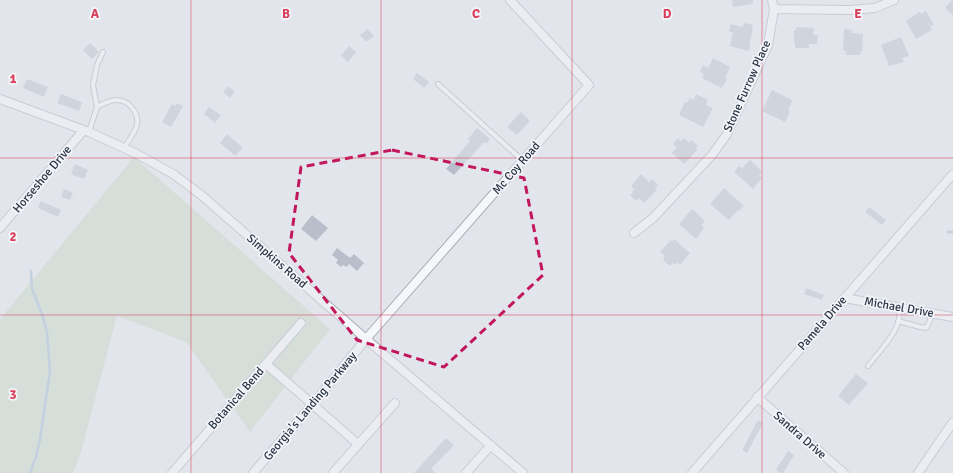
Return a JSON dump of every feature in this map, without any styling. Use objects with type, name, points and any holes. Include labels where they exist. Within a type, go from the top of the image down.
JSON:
[{"type":"street","name":"Mc Coy Road","points":[[366,339],[589,85],[510,0]]},
{"type":"street","name":"Stone Furrow Place","points":[[634,233],[653,218],[712,155],[727,134],[768,45],[774,9],[772,0]]},
{"type":"street","points":[[774,9],[849,10],[875,8],[894,0]]},
{"type":"street","name":"Simpkins Road","points":[[0,99],[138,154],[173,174],[200,194],[366,339],[523,473]]},
{"type":"street","name":"Horseshoe Drive","points":[[0,228],[86,132]]},
{"type":"street","name":"Pamela Drive","points":[[692,473],[953,174]]},
{"type":"street","name":"Michael Drive","points":[[844,298],[953,317]]},
{"type":"street","name":"Botanical Bend","points":[[172,473],[301,323]]},
{"type":"street","name":"Georgia's Landing Parkway","points":[[253,473],[313,404],[366,339]]},
{"type":"street","points":[[266,364],[358,444]]},
{"type":"street","name":"Sandra Drive","points":[[757,397],[844,473]]},
{"type":"street","points":[[333,473],[395,403]]},
{"type":"street","points":[[918,473],[953,422]]},
{"type":"street","points":[[466,473],[491,445]]},
{"type":"lane","points":[[86,132],[97,107],[93,85],[97,65],[103,52]]},
{"type":"lane","points":[[438,84],[522,161]]},
{"type":"lane","points":[[97,107],[115,100],[122,101],[132,108],[138,119],[137,125],[124,148]]},
{"type":"lane","points":[[868,366],[893,334],[898,321],[900,308]]},
{"type":"lane","points":[[898,321],[926,328],[929,324],[932,313]]},
{"type":"highlighted area","points":[[392,150],[524,178],[543,275],[444,367],[357,340],[289,253],[301,167]]},
{"type":"green space","points":[[134,157],[330,329],[250,432],[186,342],[117,316],[81,452],[73,473],[0,473],[0,319]]},
{"type":"building","points":[[732,0],[753,0],[753,4],[733,7]]},
{"type":"building","points":[[953,0],[953,15],[945,8]]},
{"type":"building","points":[[926,11],[934,25],[930,26],[932,30],[916,39],[906,21],[919,12],[921,14]]},
{"type":"building","points":[[744,23],[753,25],[749,51],[730,46],[733,33],[729,31],[731,24],[743,27]]},
{"type":"building","points":[[796,27],[814,28],[813,35],[818,35],[817,44],[809,44],[809,48],[795,48],[794,30],[796,30]]},
{"type":"building","points":[[368,29],[374,36],[366,42],[360,35]]},
{"type":"building","points":[[844,29],[852,30],[852,33],[863,34],[862,52],[860,55],[846,55],[846,51],[843,50]]},
{"type":"building","points":[[901,37],[909,56],[902,58],[904,62],[889,66],[881,45]]},
{"type":"building","points":[[90,43],[99,52],[92,59],[83,50]]},
{"type":"building","points":[[349,46],[356,52],[348,62],[341,56]]},
{"type":"building","points":[[713,58],[730,67],[725,78],[727,79],[722,88],[702,78],[704,74],[700,72],[703,65],[708,68]]},
{"type":"building","points":[[417,73],[429,82],[424,88],[413,79]]},
{"type":"building","points":[[27,79],[48,87],[44,97],[23,88]]},
{"type":"building","points":[[228,86],[235,92],[230,98],[223,92]]},
{"type":"building","points":[[772,90],[792,100],[788,110],[790,111],[789,115],[785,122],[762,111]]},
{"type":"building","points":[[61,94],[82,102],[79,111],[57,103]]},
{"type":"building","points":[[696,94],[708,100],[706,105],[713,108],[703,127],[679,115],[685,102],[687,103],[690,98],[694,100]]},
{"type":"building","points":[[177,103],[183,106],[171,127],[162,122],[172,104],[175,106]]},
{"type":"building","points":[[209,107],[221,115],[215,123],[204,114]]},
{"type":"building","points":[[521,112],[530,121],[517,135],[507,127]]},
{"type":"building","points":[[477,128],[490,139],[486,144],[484,142],[454,175],[446,169],[470,141],[468,139]]},
{"type":"building","points":[[227,134],[243,148],[235,156],[220,143]]},
{"type":"building","points":[[678,138],[681,141],[684,138],[689,143],[691,140],[698,146],[696,148],[697,150],[684,164],[672,153],[677,147],[673,144]]},
{"type":"building","points":[[750,160],[762,171],[759,175],[762,178],[753,189],[734,172],[739,166],[742,168]]},
{"type":"building","points":[[75,164],[88,170],[84,179],[71,174]]},
{"type":"building","points":[[641,174],[649,182],[652,179],[658,185],[655,188],[657,190],[644,203],[639,198],[636,201],[630,195],[634,189],[631,186]]},
{"type":"building","points":[[724,188],[744,206],[729,220],[710,204]]},
{"type":"building","points":[[64,189],[73,193],[70,200],[61,197]]},
{"type":"building","points":[[41,201],[61,210],[58,217],[38,208]]},
{"type":"building","points":[[869,207],[886,220],[882,225],[865,212]]},
{"type":"building","points":[[692,209],[705,221],[701,225],[704,228],[696,239],[679,224]]},
{"type":"building","points":[[312,215],[328,228],[316,241],[301,229]]},
{"type":"building","points":[[674,239],[690,253],[680,265],[677,262],[675,265],[673,263],[670,266],[663,260],[665,256],[660,252],[671,240],[672,242]]},
{"type":"building","points":[[337,248],[350,258],[354,254],[364,263],[357,271],[349,264],[347,267],[343,265],[341,267],[336,263],[338,260],[332,255]]},
{"type":"building","points":[[806,288],[824,295],[822,300],[804,294]]},
{"type":"building","points":[[856,374],[868,383],[849,405],[838,396]]},
{"type":"building","points":[[758,420],[763,423],[747,453],[742,450]]},
{"type":"building","points":[[446,438],[454,445],[431,469],[436,473],[414,473]]},
{"type":"building","points":[[788,451],[794,455],[783,473],[780,473],[776,470]]},
{"type":"waterway","points":[[948,232],[953,232]]},
{"type":"waterway","points":[[30,473],[36,457],[40,439],[50,371],[47,332],[42,314],[32,289],[31,271]]}]
